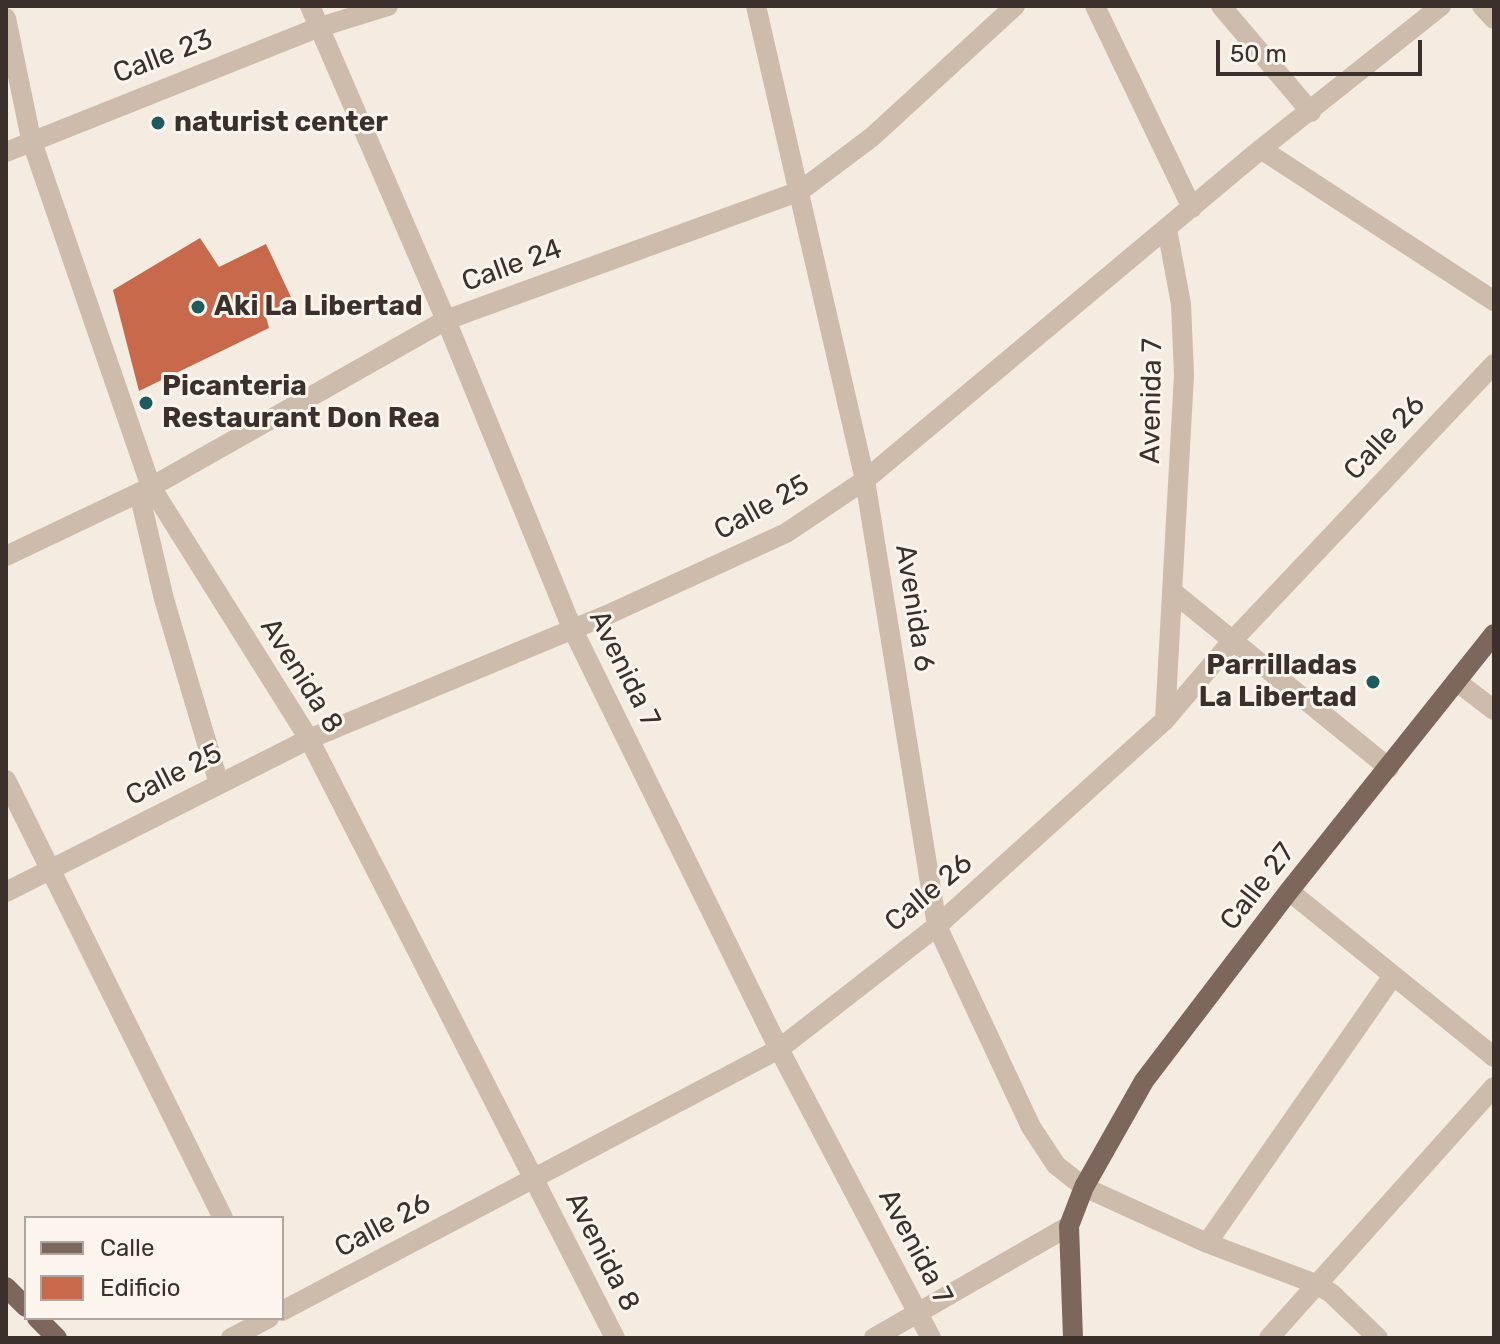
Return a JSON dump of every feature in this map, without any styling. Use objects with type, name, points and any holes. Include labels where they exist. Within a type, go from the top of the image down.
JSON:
[{"type":"main road","name":"Calle 27","points":[[1069,1226],[1084,1187],[1144,1081],[1289,891],[1456,681],[1491,645]]},
{"type":"main road","points":[[1069,1226],[1073,1338]]},
{"type":"main road","points":[[6,1287],[24,1305]]},
{"type":"main road","points":[[39,1320],[57,1338]]},
{"type":"street","name":"Avenida 7","points":[[310,6],[446,320],[572,628],[779,1049],[931,1338]]},
{"type":"street","name":"Calle 23","points":[[6,152],[31,139],[317,28],[388,6]]},
{"type":"street","name":"Avenida 6","points":[[756,6],[865,480],[937,926],[1031,1127],[1056,1165],[1084,1187],[1207,1243],[1316,1284],[1331,1293],[1378,1338]]},
{"type":"street","name":"Calle 24","points":[[6,556],[145,490],[446,320],[800,191],[872,137],[1015,6]]},
{"type":"street","points":[[1095,6],[1192,208]]},
{"type":"street","points":[[1221,6],[1311,112]]},
{"type":"street","name":"Calle 25","points":[[6,892],[309,739],[786,533],[865,480],[1261,149],[1441,6]]},
{"type":"street","points":[[1482,6],[1494,19]]},
{"type":"street","name":"Avenida 8","points":[[6,18],[31,139],[145,490],[309,739],[615,1338]]},
{"type":"street","points":[[1261,149],[1494,301]]},
{"type":"street","name":"Avenida 7","points":[[1165,720],[1184,375],[1181,304],[1167,229]]},
{"type":"street","name":"Calle 26","points":[[284,1310],[779,1049],[937,926],[1165,720],[1233,640],[1494,364]]},
{"type":"street","points":[[145,490],[164,599],[219,784]]},
{"type":"street","points":[[1173,592],[1389,768]]},
{"type":"street","points":[[1456,681],[1494,710]]},
{"type":"street","points":[[6,780],[222,1216]]},
{"type":"street","points":[[1289,891],[1494,1057]]},
{"type":"street","points":[[1207,1243],[1393,976]]},
{"type":"street","points":[[1269,1338],[1494,1087]]},
{"type":"street","points":[[874,1338],[1069,1226]]},
{"type":"street","points":[[231,1338],[265,1320]]},
{"type":"building","name":"Aki La Libertad","points":[[200,238],[219,267],[266,244],[291,297],[266,317],[269,328],[139,391],[113,290]]},
{"type":"place","name":"naturist center","points":[[158,123]]},
{"type":"place","name":"Aki La Libertad","points":[[198,307]]},
{"type":"place","name":"Picanteria Restaurant Don Rea","points":[[146,403]]},
{"type":"place","name":"Parrilladas La Libertad","points":[[1373,682]]}]
